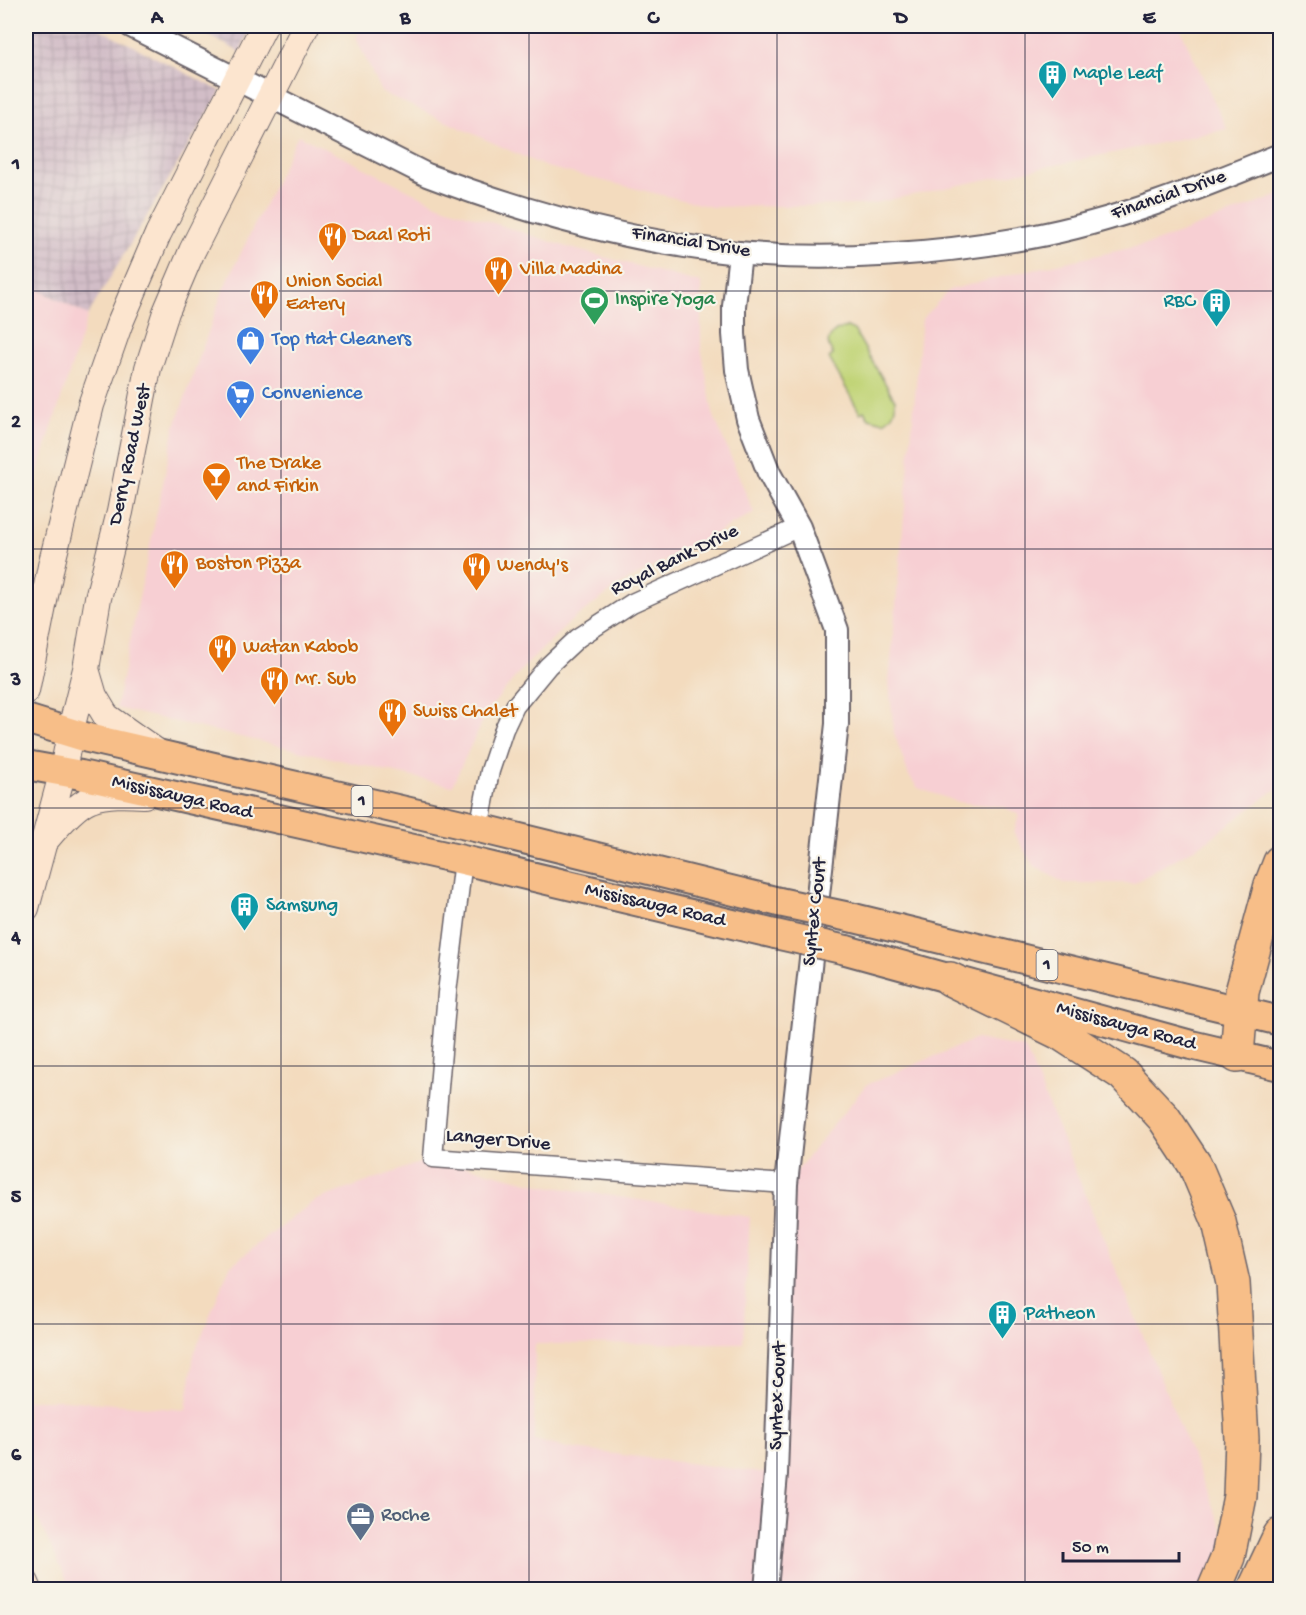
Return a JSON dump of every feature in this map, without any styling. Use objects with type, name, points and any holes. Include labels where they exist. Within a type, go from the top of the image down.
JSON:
[{"type":"highway","points":[[1237,1056],[1242,992],[1270,885],[1281,862]]},
{"type":"highway","points":[[950,979],[1060,1033],[1123,1074],[1164,1118],[1195,1165],[1219,1221],[1233,1283],[1242,1438],[1240,1496],[1228,1557],[1214,1590]]},
{"type":"highway","points":[[1254,1590],[1281,1535]]},
{"type":"highway","points":[[1263,1590],[1281,1559]]},
{"type":"main road","points":[[26,690],[30,658],[51,566],[92,405],[119,325],[158,234],[264,26]]},
{"type":"main road","name":"Derry Road West","points":[[26,908],[63,771],[86,669],[98,598],[120,512],[148,368],[166,312],[192,251],[306,26]]},
{"type":"main road","points":[[86,669],[94,696],[106,716],[157,752]]},
{"type":"main road","name":"Mississauga Road","points":[[26,719],[70,733],[479,828],[1281,1021]]},
{"type":"main road","name":"Mississauga Road","points":[[26,765],[63,771],[463,860],[846,950],[1191,1045],[1281,1066]]},
{"type":"main road","points":[[43,844],[64,819],[89,799],[124,794],[172,796]]},
{"type":"main road","points":[[26,1583],[29,1590]]},
{"type":"street","name":"Financial Drive","points":[[131,26],[427,175],[474,193],[559,220],[672,244],[740,253],[822,256],[878,255],[1033,237],[1168,199],[1281,155]]},
{"type":"street","name":"Syntex Court","points":[[740,253],[734,306],[736,370],[748,419],[769,473],[799,527],[837,630],[837,724],[786,1184],[776,1474],[766,1590]]},
{"type":"street","name":"Royal Bank Drive","points":[[479,828],[490,771],[504,729],[515,706],[548,666],[578,639],[632,603],[799,527]]},
{"type":"street","name":"Langer Drive","points":[[463,860],[447,993],[433,1158],[786,1184]]},
{"type":"shaded area","points":[[26,26],[94,26],[221,91],[88,315],[26,283]]},
{"type":"shaded area","points":[[190,26],[251,26],[240,52]]},
{"type":"shaded area","points":[[361,26],[1179,26],[1227,129],[864,205],[712,207],[546,167],[381,92],[356,38]]},
{"type":"shaded area","points":[[298,135],[439,205],[570,248],[701,283],[701,347],[713,414],[754,513],[621,584],[572,620],[521,670],[486,713],[452,786],[116,708],[175,426],[223,290]]},
{"type":"shaded area","points":[[1280,195],[1280,786],[1207,841],[1134,883],[1064,883],[1033,865],[1014,833],[1019,815],[1004,807],[958,802],[918,788],[909,776],[894,733],[889,682],[922,319],[949,290],[1153,243]]},
{"type":"shaded area","points":[[26,283],[88,315],[26,508]]},
{"type":"shaded area","points":[[976,1039],[1025,1048],[1232,1553],[1219,1590],[71,1589],[28,1499],[26,1400],[65,1400],[186,1410],[194,1354],[230,1266],[314,1201],[433,1158],[541,1185],[750,1217],[743,1343],[535,1344],[534,1440],[566,1448],[776,1474],[786,1184],[866,1085]]},
{"type":"green space","points":[[847,327],[854,330],[895,400],[893,412],[884,422],[869,418],[864,411],[860,413],[829,358],[833,355],[828,343],[832,334]]},
{"type":"place","name":"Maple Leaf","points":[[1052,100]]},
{"type":"place","name":"Daal Roti","points":[[332,262]]},
{"type":"place","name":"Villa Madina","points":[[499,296]]},
{"type":"place","name":"Union Social Eatery","points":[[265,320]]},
{"type":"place","name":"Inspire Yoga","points":[[594,326]]},
{"type":"place","name":"RBC","points":[[1216,328]]},
{"type":"place","name":"Top Hat Cleaners","points":[[251,366]]},
{"type":"place","name":"Convenience","points":[[241,420]]},
{"type":"place","name":"The Drake and Firkin","points":[[216,502]]},
{"type":"place","name":"Boston Pizza","points":[[175,590]]},
{"type":"place","name":"Wendy's","points":[[476,592]]},
{"type":"place","name":"Watan Kabob","points":[[222,674]]},
{"type":"place","name":"Mr. Sub","points":[[274,706]]},
{"type":"place","name":"Swiss Chalet","points":[[392,738]]},
{"type":"place","name":"Samsung","points":[[245,932]]},
{"type":"place","name":"Patheon","points":[[1003,1340]]},
{"type":"place","name":"Roche","points":[[360,1542]]}]
